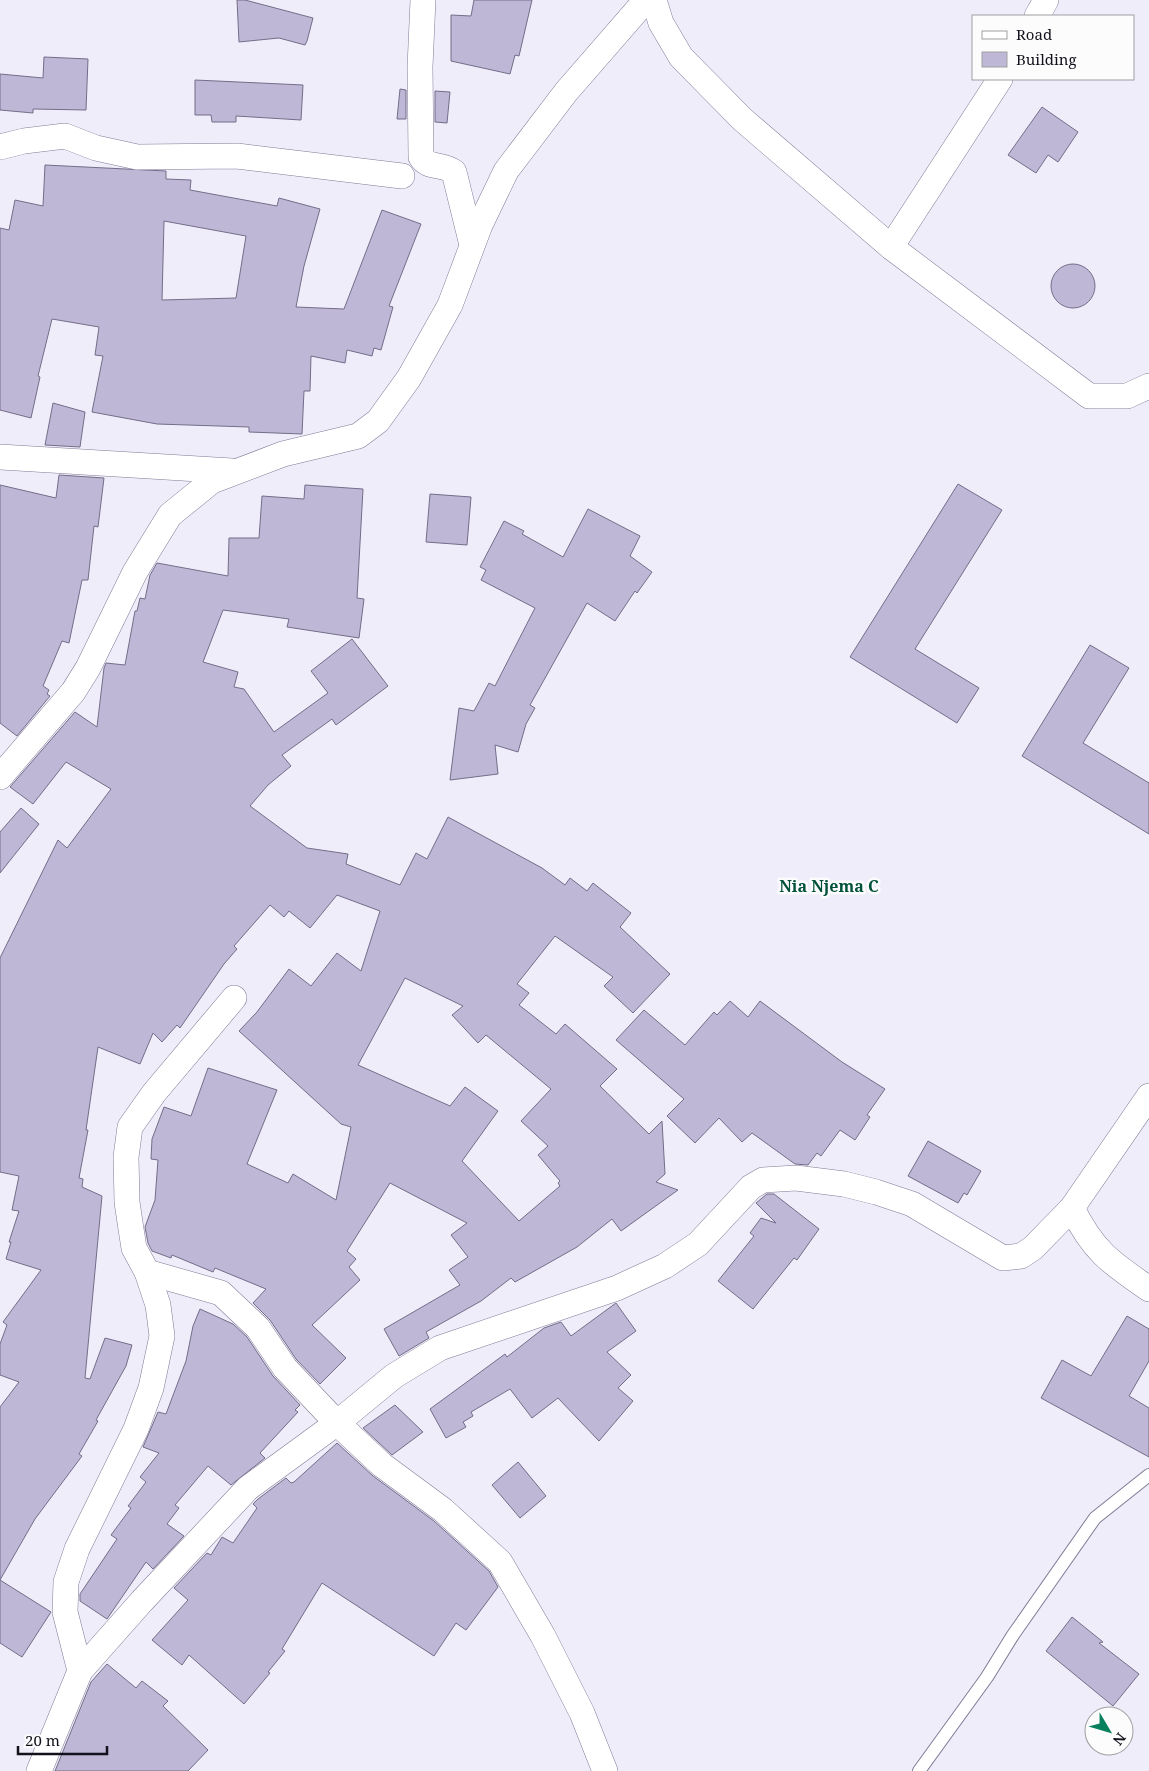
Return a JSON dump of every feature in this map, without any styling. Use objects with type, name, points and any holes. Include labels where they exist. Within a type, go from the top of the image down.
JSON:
[{"type":"street","points":[[423,0],[420,67],[421,156],[428,164],[448,168],[454,172],[472,245]]},
{"type":"street","points":[[0,777],[44,728],[78,684],[88,668],[135,572],[170,515],[212,481],[283,454],[358,436],[371,428],[409,378],[450,305],[472,245],[506,171],[566,92],[646,0]]},
{"type":"street","points":[[654,0],[661,23],[681,57],[742,119],[891,247],[1089,396],[1127,396],[1149,386]]},
{"type":"street","points":[[1038,15],[1046,0]]},
{"type":"street","points":[[891,247],[999,80]]},
{"type":"street","points":[[0,147],[24,141],[66,136],[96,148],[137,156],[238,156],[402,176]]},
{"type":"street","points":[[0,457],[237,471]]},
{"type":"street","points":[[80,1671],[66,1612],[66,1582],[77,1549],[136,1429],[151,1388],[162,1336],[158,1305],[147,1272],[134,1248],[127,1202],[126,1157],[130,1127],[154,1093],[234,998]]},
{"type":"street","points":[[39,1771],[80,1671],[167,1573],[248,1488],[337,1422],[394,1376],[440,1348],[617,1288],[666,1266],[698,1244],[751,1188],[763,1180],[806,1179],[844,1184],[876,1192],[912,1204],[1003,1258],[1021,1256],[1033,1248],[1072,1208],[1149,1096]]},
{"type":"street","points":[[1072,1208],[1086,1235],[1113,1265],[1149,1289]]},
{"type":"street","points":[[147,1272],[221,1293],[231,1300],[258,1328],[285,1368],[382,1466],[442,1510],[500,1562],[548,1645],[582,1713],[606,1771]]},
{"type":"lane","points":[[919,1771],[987,1677],[1013,1635],[1095,1518],[1149,1475]]},
{"type":"building","points":[[237,0],[245,0],[313,18],[305,45],[279,38],[239,42]]},
{"type":"building","points":[[474,0],[532,0],[519,56],[515,55],[510,74],[451,61],[451,15],[471,16]]},
{"type":"building","points":[[44,57],[88,59],[86,110],[33,109],[33,113],[0,110],[0,74],[43,78]]},
{"type":"building","points":[[195,80],[303,85],[301,120],[236,116],[236,122],[212,122],[211,115],[195,115]]},
{"type":"building","points":[[400,89],[406,90],[406,119],[397,119]]},
{"type":"building","points":[[435,91],[450,92],[447,123],[435,122]]},
{"type":"building","points":[[1042,107],[1078,132],[1058,162],[1048,155],[1036,173],[1008,155]]},
{"type":"building","points":[[45,165],[166,171],[166,179],[191,180],[190,190],[277,206],[279,198],[320,209],[304,266],[296,307],[344,309],[382,210],[421,224],[389,306],[393,307],[381,350],[374,348],[372,356],[347,350],[345,363],[311,356],[310,391],[304,391],[302,434],[249,432],[249,427],[157,424],[92,412],[103,356],[95,355],[99,327],[52,319],[38,376],[40,377],[31,418],[0,410],[0,228],[9,230],[15,200],[43,206]],"holes":[[[164,221],[246,236],[236,298],[162,300]]]},
{"type":"building","points":[[1077,264],[1089,270],[1094,277],[1094,295],[1089,302],[1082,307],[1069,308],[1061,305],[1054,298],[1051,282],[1054,274],[1061,267]]},
{"type":"building","points":[[53,403],[85,412],[80,447],[45,445]]},
{"type":"building","points":[[59,475],[104,478],[98,527],[94,526],[88,580],[82,580],[69,643],[62,641],[43,686],[49,690],[47,694],[50,696],[17,736],[0,723],[0,485],[56,498]]},
{"type":"building","points":[[958,484],[1002,510],[915,649],[979,688],[957,723],[850,657]]},
{"type":"building","points":[[305,485],[363,489],[357,598],[364,599],[359,638],[287,627],[289,619],[223,610],[203,662],[238,672],[234,687],[244,689],[274,732],[328,693],[311,671],[352,639],[388,686],[336,725],[332,719],[282,755],[291,766],[268,785],[250,806],[307,848],[348,854],[346,864],[400,885],[416,853],[427,859],[448,817],[542,868],[565,885],[570,878],[587,891],[593,883],[631,913],[620,927],[670,974],[633,1013],[604,986],[613,977],[555,936],[517,984],[529,993],[519,1005],[556,1034],[565,1024],[617,1069],[600,1086],[649,1134],[662,1121],[665,1174],[656,1182],[678,1190],[621,1231],[612,1219],[577,1247],[515,1282],[511,1278],[481,1301],[426,1332],[429,1338],[399,1356],[384,1329],[460,1285],[449,1270],[468,1257],[451,1235],[467,1223],[390,1183],[347,1251],[356,1259],[349,1267],[360,1280],[312,1325],[346,1358],[320,1384],[296,1359],[270,1320],[253,1303],[266,1289],[215,1268],[213,1272],[172,1255],[171,1258],[152,1251],[148,1243],[145,1227],[155,1200],[158,1160],[151,1159],[152,1139],[164,1107],[191,1116],[208,1068],[277,1090],[247,1164],[288,1183],[293,1174],[336,1200],[351,1127],[341,1124],[239,1031],[257,1012],[289,969],[311,986],[337,953],[361,971],[380,911],[337,895],[310,928],[289,911],[284,917],[270,905],[234,946],[237,949],[224,964],[180,1028],[177,1025],[162,1042],[153,1033],[140,1064],[98,1047],[86,1130],[88,1130],[79,1178],[83,1179],[82,1187],[102,1196],[85,1378],[90,1379],[105,1338],[132,1345],[126,1366],[79,1454],[82,1456],[35,1519],[0,1580],[0,1407],[19,1382],[0,1375],[0,1344],[7,1325],[3,1322],[41,1270],[6,1259],[11,1242],[9,1242],[19,1211],[12,1210],[19,1176],[0,1172],[0,958],[58,840],[67,848],[111,789],[66,762],[33,804],[10,787],[75,712],[97,727],[104,668],[106,663],[125,665],[135,611],[137,611],[140,598],[145,599],[150,575],[157,563],[228,576],[229,538],[259,538],[262,496],[304,499]],"holes":[[[405,978],[463,1006],[452,1015],[478,1043],[486,1035],[551,1089],[521,1121],[548,1146],[538,1155],[560,1181],[558,1183],[560,1186],[519,1221],[462,1161],[498,1111],[465,1087],[450,1106],[358,1065]]]},
{"type":"building","points":[[430,494],[471,497],[467,545],[426,542]]},
{"type":"building","points":[[588,509],[640,536],[630,556],[652,572],[637,593],[635,591],[615,621],[587,603],[530,705],[535,708],[526,724],[518,752],[495,745],[498,774],[450,780],[459,708],[474,711],[489,683],[495,686],[535,608],[481,580],[486,570],[480,567],[504,521],[524,531],[522,534],[563,557]]},
{"type":"building","points":[[1090,645],[1129,668],[1083,743],[1149,783],[1149,834],[1022,756]]},
{"type":"building","points":[[21,808],[39,824],[0,873],[0,832]]},
{"type":"building","points":[[730,1001],[748,1017],[760,1001],[842,1062],[885,1089],[867,1115],[870,1117],[855,1140],[840,1130],[821,1156],[817,1153],[808,1165],[795,1164],[752,1133],[742,1142],[719,1118],[695,1143],[667,1116],[684,1099],[616,1040],[644,1010],[685,1045],[714,1012],[717,1015]]},
{"type":"building","points":[[928,1141],[981,1171],[967,1195],[964,1193],[958,1203],[908,1176]]},
{"type":"building","points":[[767,1194],[774,1194],[819,1229],[797,1260],[794,1258],[753,1309],[718,1281],[754,1236],[750,1233],[761,1218],[776,1223],[756,1203]]},
{"type":"building","points":[[616,1303],[636,1331],[607,1352],[631,1375],[618,1388],[633,1401],[599,1441],[558,1398],[532,1418],[510,1389],[471,1412],[473,1416],[463,1422],[466,1427],[446,1438],[430,1409],[505,1354],[507,1357],[544,1328],[561,1322],[571,1336]]},
{"type":"building","points":[[200,1309],[233,1324],[247,1337],[273,1376],[300,1405],[295,1410],[298,1412],[260,1453],[265,1458],[231,1485],[208,1466],[175,1505],[179,1508],[167,1524],[184,1536],[153,1569],[146,1562],[107,1619],[80,1601],[80,1594],[117,1539],[111,1535],[131,1508],[128,1506],[146,1482],[140,1477],[159,1453],[143,1447],[158,1412],[166,1414],[186,1361],[193,1326]]},
{"type":"building","points":[[1127,1316],[1149,1329],[1149,1361],[1129,1396],[1149,1408],[1149,1457],[1041,1398],[1062,1360],[1091,1376]]},
{"type":"building","points":[[395,1405],[423,1432],[392,1455],[363,1428]]},
{"type":"building","points":[[337,1443],[373,1476],[434,1521],[489,1571],[498,1587],[466,1630],[456,1623],[434,1656],[322,1583],[282,1649],[285,1651],[268,1672],[270,1673],[244,1704],[189,1655],[182,1665],[152,1640],[188,1600],[174,1588],[207,1553],[211,1555],[222,1537],[233,1543],[257,1508],[253,1504],[258,1499],[286,1478],[291,1483],[294,1482]]},
{"type":"building","points":[[518,1462],[546,1496],[520,1518],[492,1485]]},
{"type":"building","points":[[0,1580],[51,1612],[22,1657],[0,1643]]},
{"type":"building","points":[[1072,1617],[1103,1642],[1099,1643],[1139,1674],[1113,1706],[1046,1651]]},
{"type":"building","points":[[107,1664],[136,1688],[142,1681],[168,1701],[163,1706],[208,1750],[188,1771],[55,1771],[91,1682]]},
{"type":"district","name":"Nia Njema C","points":[[829,886]]}]
